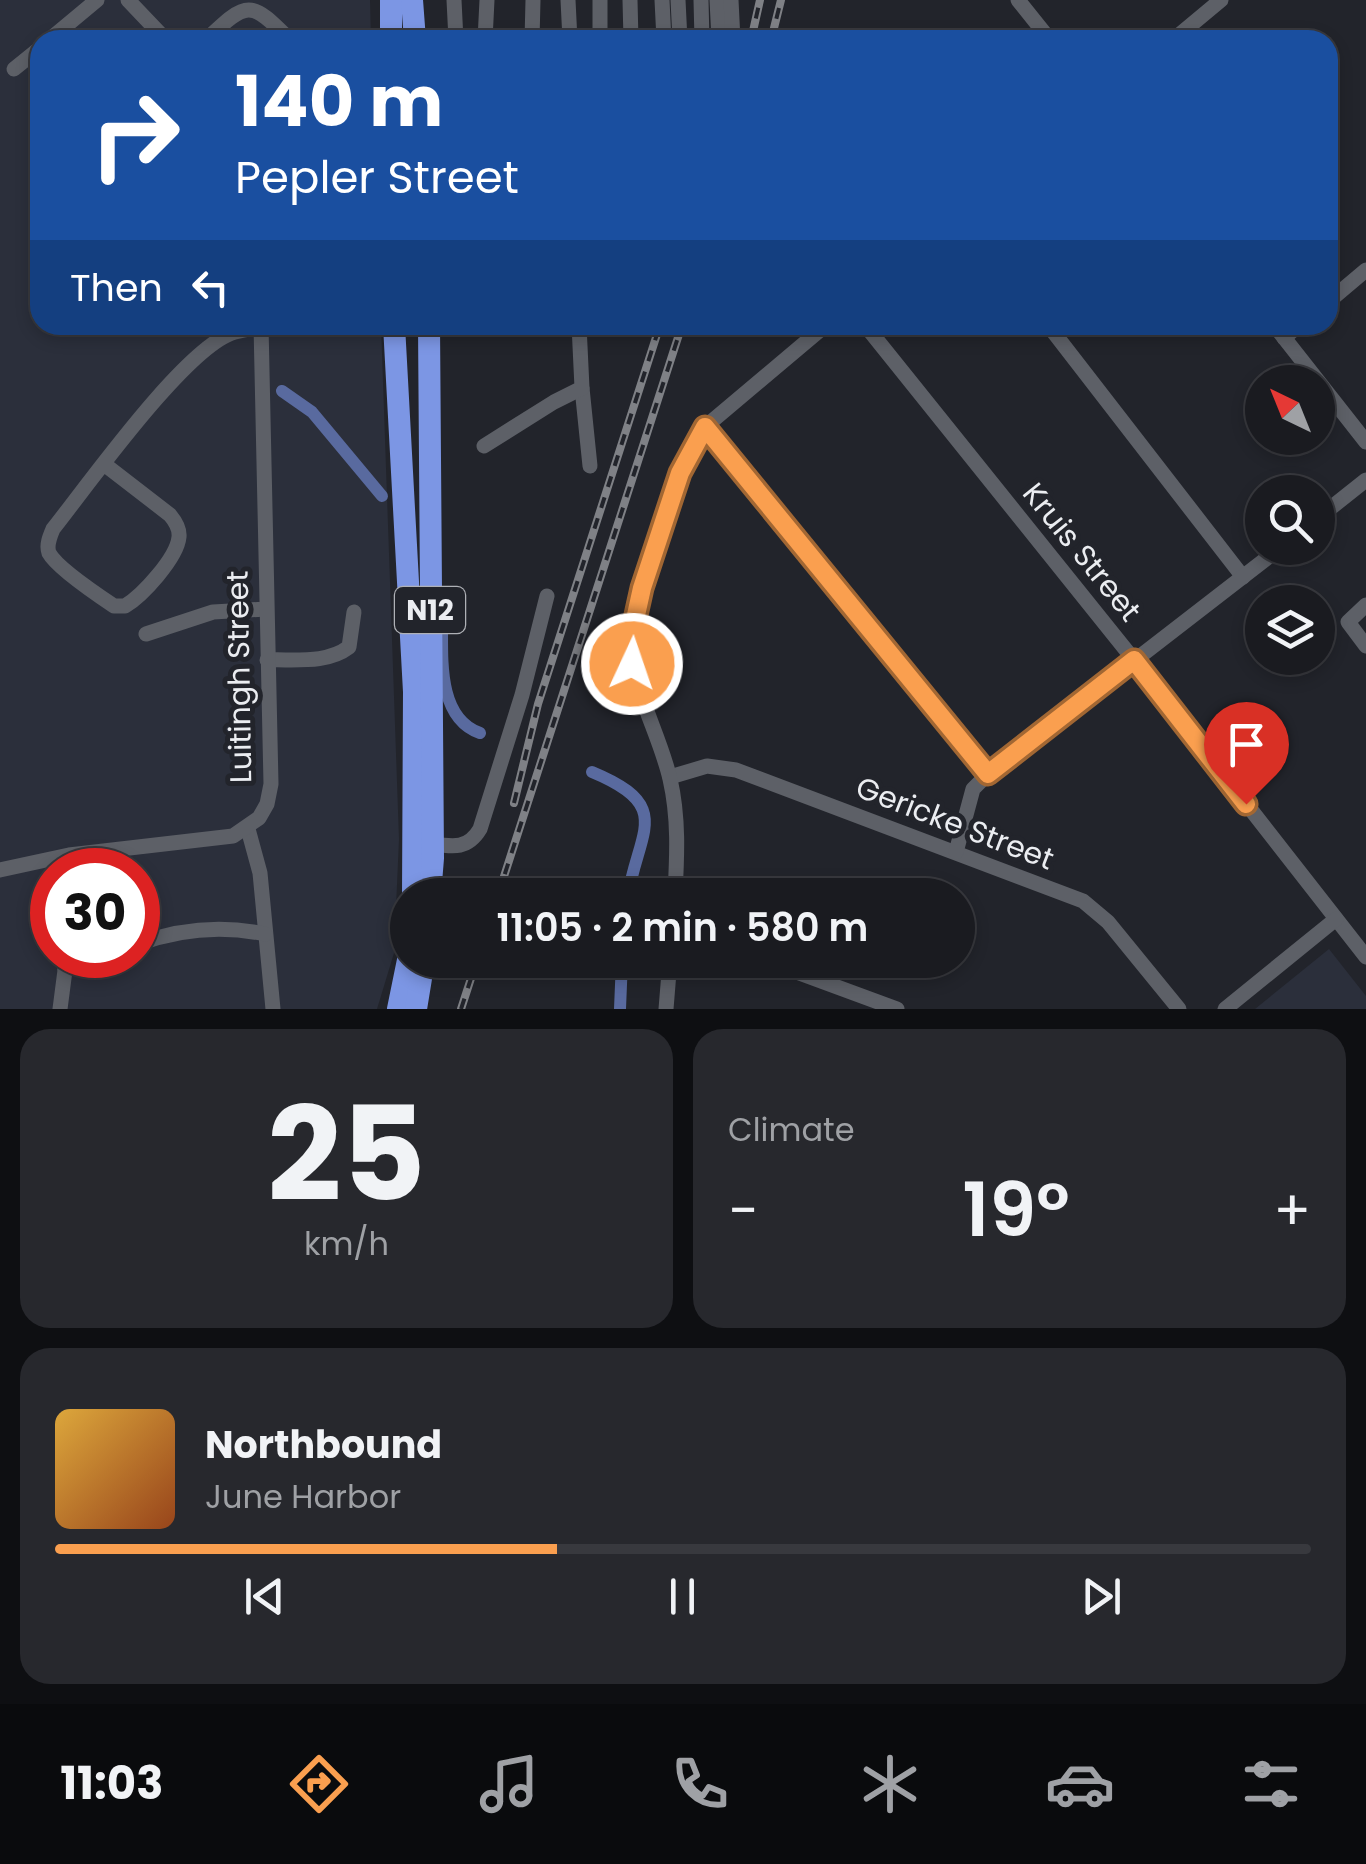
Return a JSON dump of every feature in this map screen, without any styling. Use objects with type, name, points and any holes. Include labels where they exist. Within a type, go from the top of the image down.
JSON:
[{"type":"highway","points":[[391,0],[391,30]]},
{"type":"highway","points":[[412,0],[414,30]]},
{"type":"highway","name":"N12","points":[[395,335],[410,561],[413,878]]},
{"type":"highway","name":"N12","points":[[429,335],[431,878]]},
{"type":"highway","points":[[398,1009],[404,978]]},
{"type":"highway","points":[[416,1009],[421,978]]},
{"type":"street","points":[[61,30],[97,0]]},
{"type":"street","points":[[128,0],[156,30]]},
{"type":"street","points":[[454,0],[456,30]]},
{"type":"street","points":[[486,30],[487,0]]},
{"type":"street","points":[[532,30],[533,0]]},
{"type":"street","points":[[568,0],[570,30]]},
{"type":"street","points":[[600,0],[600,30]]},
{"type":"street","points":[[630,0],[632,30]]},
{"type":"street","points":[[662,0],[664,30]]},
{"type":"street","points":[[678,0],[680,30]]},
{"type":"street","points":[[701,0],[702,30]]},
{"type":"street","points":[[717,0],[718,30]]},
{"type":"street","points":[[732,0],[733,30]]},
{"type":"street","points":[[1018,0],[1042,30]]},
{"type":"street","points":[[1185,30],[1222,0]]},
{"type":"street","points":[[216,30],[238,9],[250,5],[262,9],[281,30]]},
{"type":"street","points":[[14,69],[30,56]]},
{"type":"street","points":[[1338,294],[1366,270]]},
{"type":"street","points":[[104,464],[160,506],[178,526],[174,552],[146,589],[125,606],[114,606],[103,598],[49,552],[48,542],[53,529],[104,464],[185,366],[204,348],[227,335]]},
{"type":"street","name":"Luitingh Street","points":[[248,828],[267,804],[271,784],[261,335]]},
{"type":"street","points":[[579,335],[590,466]]},
{"type":"street","points":[[676,878],[678,834],[670,777],[632,664],[630,642],[642,588],[680,473],[705,427],[814,335]]},
{"type":"street","name":"Kruis Street","points":[[873,335],[1366,957]]},
{"type":"street","points":[[1056,335],[1243,577]]},
{"type":"street","points":[[1281,335],[1366,442]]},
{"type":"street","points":[[484,446],[582,388]]},
{"type":"street","points":[[705,427],[988,774]]},
{"type":"street","points":[[1335,505],[1366,480]]},
{"type":"street","points":[[956,852],[974,788],[988,774],[1258,565]]},
{"type":"street","points":[[433,844],[464,846],[480,829],[548,596]]},
{"type":"street","points":[[1366,606],[1348,622],[1366,646]]},
{"type":"street","points":[[146,634],[213,612],[266,609]]},
{"type":"street","points":[[267,660],[326,659],[339,654],[349,646],[354,612]]},
{"type":"street","name":"Gericke Street","points":[[670,777],[707,766],[736,770],[1084,901],[1095,908],[1179,1009]]},
{"type":"street","points":[[160,848],[216,840],[248,828],[260,873],[273,1009]]},
{"type":"street","points":[[0,870],[30,867]]},
{"type":"street","points":[[1225,1009],[1336,919]]},
{"type":"street","points":[[160,938],[183,932],[240,929],[265,934]]},
{"type":"street","points":[[60,1009],[64,978]]},
{"type":"street","points":[[666,1009],[669,978]]},
{"type":"street","points":[[813,978],[897,1009]]},
{"type":"shaded area","points":[[0,0],[370,0],[371,30],[30,30],[30,335],[381,335],[399,839],[397,878],[390,878],[390,966],[377,1009],[0,1009]]},
{"type":"shaded area","points":[[1329,949],[1366,996],[1366,1009],[1255,1009]]},
{"type":"waterway","points":[[282,391],[312,412],[382,496]]},
{"type":"waterway","points":[[442,614],[448,698],[465,725],[480,733]]},
{"type":"waterway","points":[[592,772],[618,784],[634,796],[642,809],[643,836],[632,878]]},
{"type":"waterway","points":[[620,1009],[621,978]]},
{"type":"railway","points":[[753,30],[760,0]]},
{"type":"railway","points":[[774,30],[781,0]]},
{"type":"railway","points":[[514,803],[538,704],[657,335]]},
{"type":"railway","points":[[503,878],[679,335]]},
{"type":"railway","points":[[461,1009],[471,978]]},
{"type":"route","points":[[632,664],[632,623],[642,588],[687,455],[705,427],[988,774],[1134,660],[1246,804]]}]
